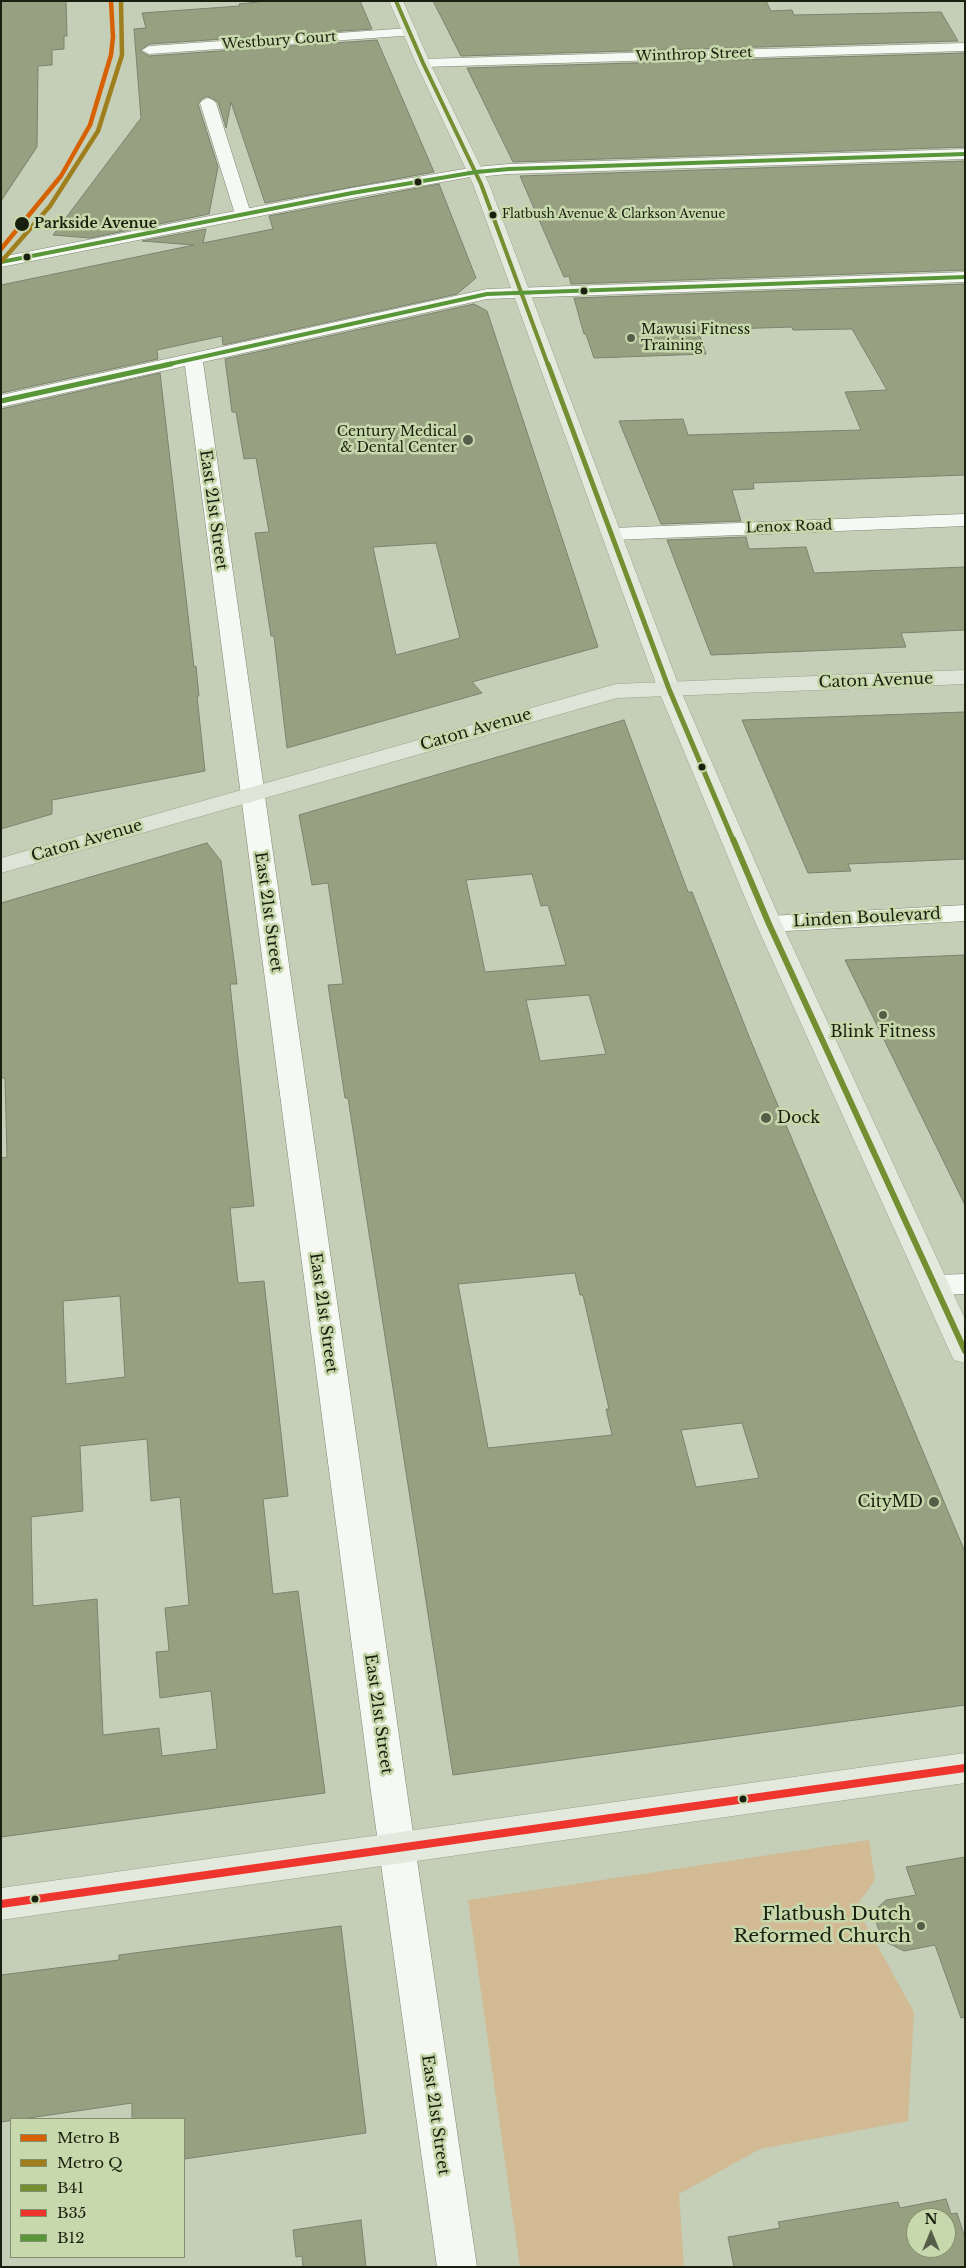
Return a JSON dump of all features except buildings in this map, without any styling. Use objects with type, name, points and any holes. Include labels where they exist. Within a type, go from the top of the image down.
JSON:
[{"type":"highway","name":"Caton Avenue","points":[[1,866],[616,691],[965,678]]},
{"type":"main road","points":[[396,1],[423,64],[476,172],[523,292],[669,689],[769,924],[936,1285],[965,1352]]},
{"type":"main road","points":[[1,1904],[965,1768]]},
{"type":"street","name":"Westbury Court","points":[[148,50],[410,32]]},
{"type":"street","name":"Winthrop Street","points":[[423,64],[965,47]]},
{"type":"street","points":[[208,103],[243,214]]},
{"type":"street","points":[[1,262],[243,214],[476,172],[965,154]]},
{"type":"street","points":[[1,401],[487,294],[965,277]]},
{"type":"street","name":"East 21st Street","points":[[193,359],[397,1848],[457,2267]]},
{"type":"street","name":"Lenox Road","points":[[613,534],[965,520]]},
{"type":"street","name":"Linden Boulevard","points":[[769,924],[965,913]]},
{"type":"street","points":[[936,1285],[965,1284]]},
{"type":"shaded area","points":[[869,1840],[875,1880],[856,1907],[914,2012],[908,2121],[760,2149],[679,2194],[684,2267],[520,2267],[468,1900]]},
{"type":"metro line","name":"B","points":[[1,249],[61,176],[90,125],[111,55],[113,37],[111,1]]},
{"type":"metro line","name":"Q","points":[[1,262],[50,206],[98,131],[122,55],[121,1]]},
{"type":"transit line","name":"B41","points":[[396,1],[423,63],[481,184],[669,689],[769,924],[965,1351]]},
{"type":"transit line","name":"B12","points":[[1,262],[352,193],[476,172],[509,169],[965,154]]},
{"type":"transit line","name":"B12","points":[[1,401],[487,294],[965,277]]},
{"type":"transit line","name":"B35","points":[[1,1904],[965,1768]]},
{"type":"place","name":"Flatbush Avenue & Clarkson Avenue","points":[[493,215]]},
{"type":"place","name":"Parkside Avenue","points":[[22,224]]},
{"type":"place","name":"Mawusi Fitness Training","points":[[631,338]]},
{"type":"place","name":"Century Medical & Dental Center","points":[[468,440]]},
{"type":"place","name":"Blink Fitness","points":[[883,1015]]},
{"type":"place","name":"Dock","points":[[766,1118]]},
{"type":"place","name":"CityMD","points":[[934,1502]]},
{"type":"place","name":"Flatbush Dutch Reformed Church","points":[[921,1926]]}]
